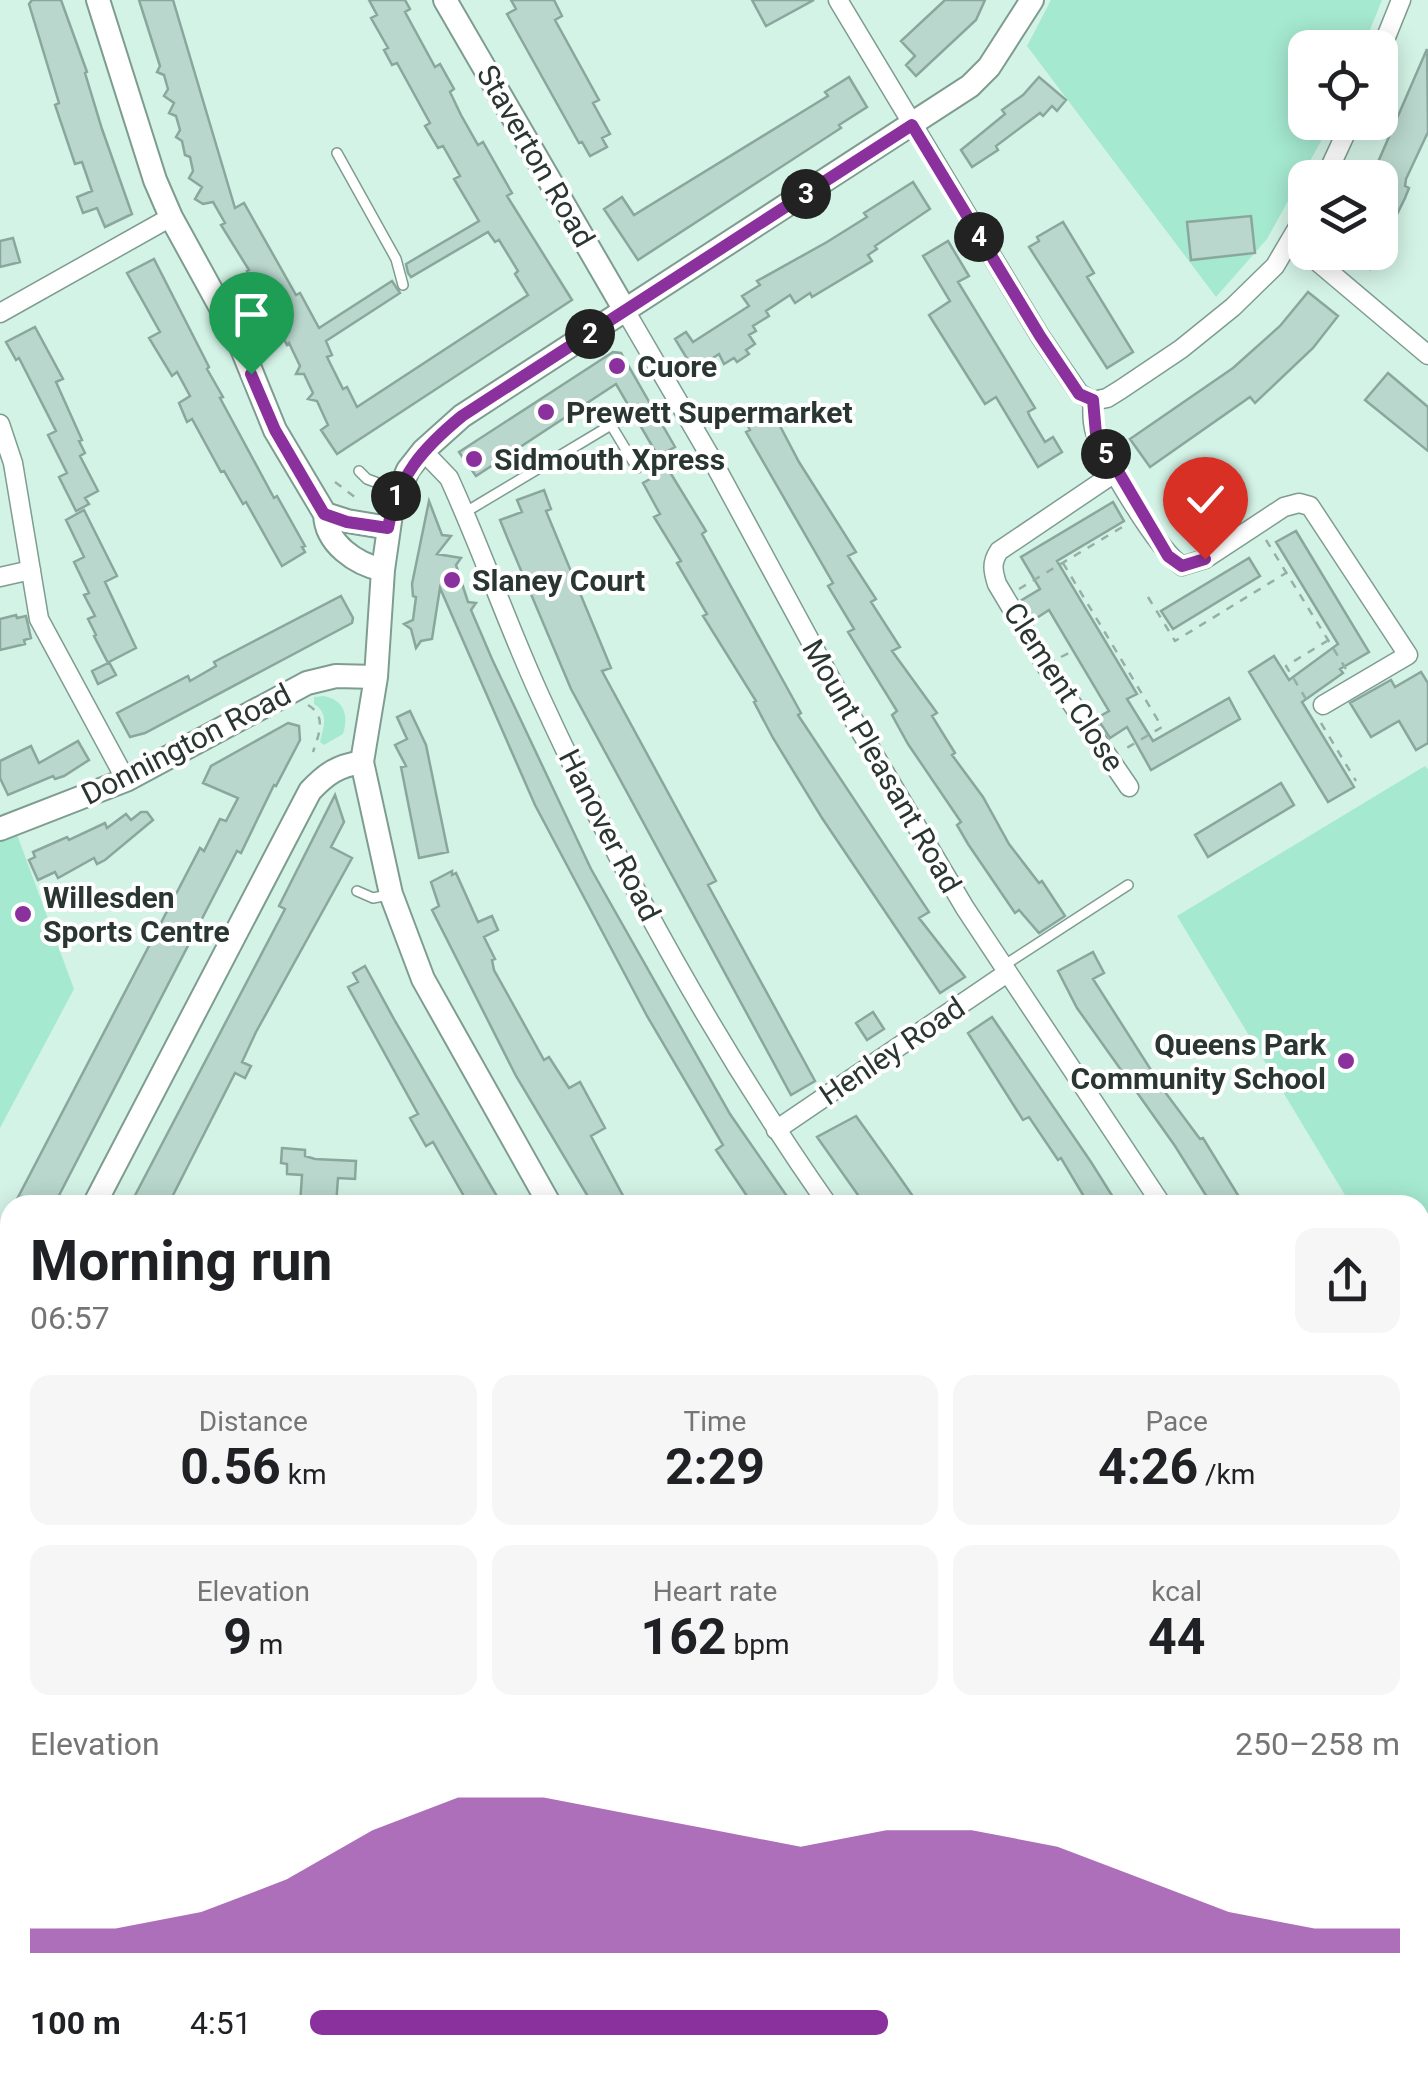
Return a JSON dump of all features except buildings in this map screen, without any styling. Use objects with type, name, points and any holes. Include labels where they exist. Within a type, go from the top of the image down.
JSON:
[{"type":"street","points":[[98,0],[155,180],[238,339],[275,430],[354,560],[383,570]]},
{"type":"street","name":"Staverton Road","points":[[445,0],[626,312]]},
{"type":"street","points":[[838,0],[1040,336],[1079,394],[1093,400],[1120,390],[1181,349],[1288,257]]},
{"type":"street","points":[[544,1195],[442,1018],[400,925],[362,762],[376,677],[388,528],[398,490],[422,451],[462,416],[970,86],[989,67],[1032,0]]},
{"type":"street","points":[[1389,30],[1402,0]]},
{"type":"street","points":[[0,314],[171,217]]},
{"type":"street","points":[[1327,270],[1428,356]]},
{"type":"street","name":"Mount Pleasant Road","points":[[626,312],[710,456],[846,707],[1005,969],[1155,1195]]},
{"type":"street","points":[[1093,400],[1096,434],[1116,472],[1168,556],[1182,566],[1205,559],[1284,506],[1310,506],[1408,655],[1323,705]]},
{"type":"street","points":[[0,424],[12,463],[39,618],[126,780]]},
{"type":"street","name":"Hanover Road","points":[[422,451],[450,478],[540,696],[609,841],[776,1130],[821,1195]]},
{"type":"street","name":"Clement Close","points":[[1116,472],[999,551],[992,570],[1046,666],[1129,787]]},
{"type":"street","points":[[336,526],[388,528]]},
{"type":"street","points":[[0,576],[31,570]]},
{"type":"street","name":"Donnington Road","points":[[0,829],[126,780],[307,683],[336,676],[376,677]]},
{"type":"street","points":[[99,1195],[310,791],[326,774],[362,762]]},
{"type":"street","name":"Henley Road","points":[[776,1130],[1005,969]]},
{"type":"lane","points":[[337,152],[396,259],[403,285]]},
{"type":"lane","points":[[464,512],[611,425],[637,468]]},
{"type":"lane","points":[[359,471],[367,479],[398,490]]},
{"type":"lane","points":[[1005,969],[1128,885]]},
{"type":"lane","points":[[356,891],[372,898],[391,894]]},
{"type":"path","points":[[326,488],[336,482],[360,501]]},
{"type":"path","points":[[1005,597],[1130,523]]},
{"type":"path","points":[[1257,526],[1349,675]]},
{"type":"path","points":[[1063,563],[1162,727],[1111,757]]},
{"type":"path","points":[[1148,596],[1176,641],[1286,573]]},
{"type":"path","points":[[298,702],[312,706],[318,713],[320,722],[313,752]]},
{"type":"green space","points":[[1051,0],[1382,0],[1370,30],[1288,30],[1288,140],[1322,140],[1311,160],[1288,160],[1288,201],[1267,239],[1216,297],[1027,46]]},
{"type":"green space","points":[[324,696],[340,705],[345,721],[343,734],[324,745],[320,742],[324,717],[314,704],[314,697]]},
{"type":"green space","name":"Queens Park Community School","points":[[1425,766],[1428,769],[1428,1195],[1345,1195],[1177,916]]},
{"type":"green space","name":"Willesden Sports Centre","points":[[16,832],[74,989],[0,1128],[0,838]]},
{"type":"place","name":"Cuore","points":[[617,366]]},
{"type":"place","name":"Prewett Supermarket","points":[[546,412]]},
{"type":"place","name":"Sidmouth Xpress","points":[[474,459]]},
{"type":"place","name":"Slaney Court","points":[[452,580]]},
{"type":"place","name":"Willesden Sports Centre","points":[[23,914]]},
{"type":"place","name":"Queens Park Community School","points":[[1346,1061]]},
{"type":"route","points":[[251,374],[288,456],[324,514],[388,528],[392,507],[408,470],[422,451],[462,416],[912,125],[1040,336],[1079,394],[1093,400],[1096,434],[1168,556],[1182,566],[1205,559]]}]
